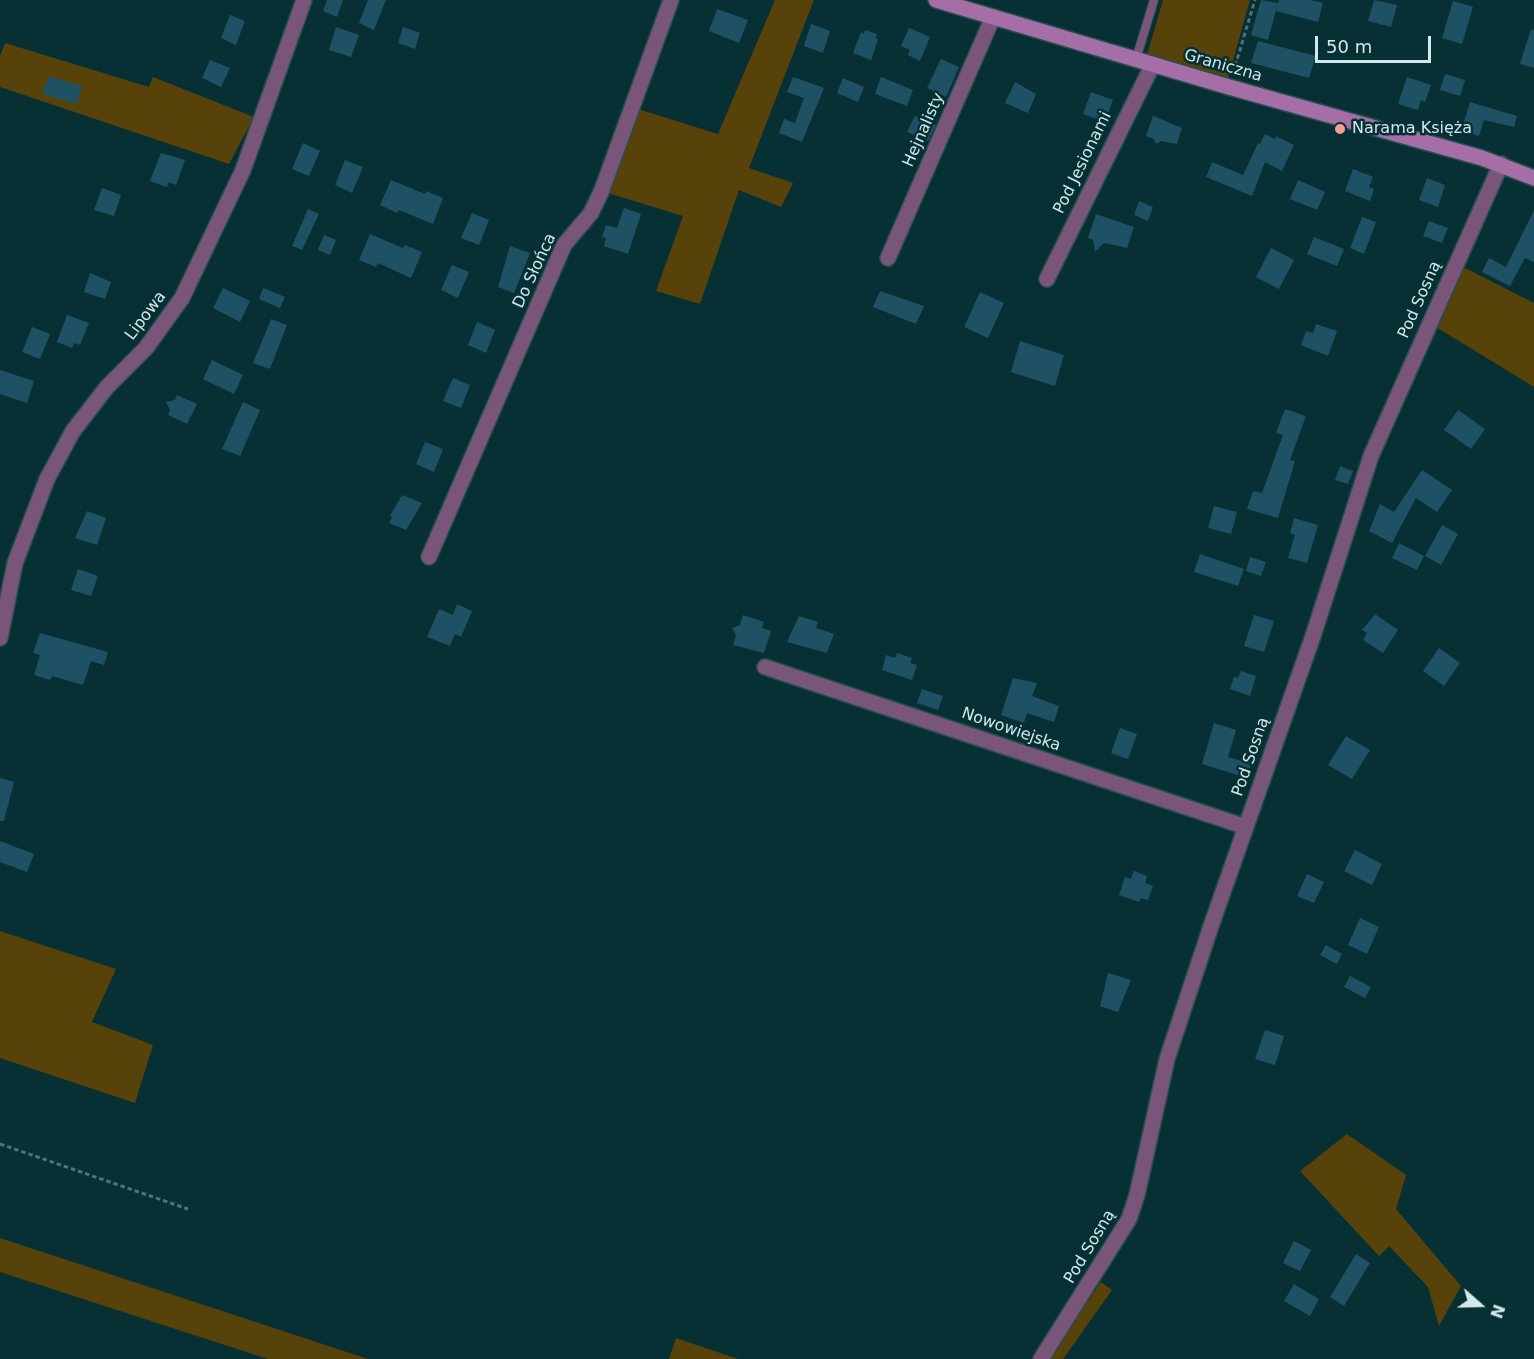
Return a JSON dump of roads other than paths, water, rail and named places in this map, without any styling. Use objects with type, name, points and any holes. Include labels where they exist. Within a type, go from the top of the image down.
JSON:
[{"type":"street","name":"Lipowa","points":[[0,638],[15,563],[47,479],[73,431],[107,387],[146,348],[182,298],[243,170],[304,0]]},
{"type":"street","name":"Do Słońca","points":[[429,557],[564,245],[591,213],[602,190],[671,0]]},
{"type":"street","name":"Graniczna","points":[[936,0],[1229,87],[1407,135],[1501,164],[1534,178]]},
{"type":"street","name":"Hejnalisty","points":[[888,258],[993,17]]},
{"type":"street","name":"Pod Jesionami","points":[[1047,279],[1153,64]]},
{"type":"street","name":"Pod Sosną","points":[[1041,1359],[1129,1219],[1137,1195],[1167,1059],[1313,636],[1371,456],[1501,164]]},
{"type":"street","name":"Nowowiejska","points":[[765,667],[1246,827]]},
{"type":"lane","points":[[1136,59],[1154,0]]},
{"type":"place","name":"Narama Księża","points":[[1340,129]]}]
